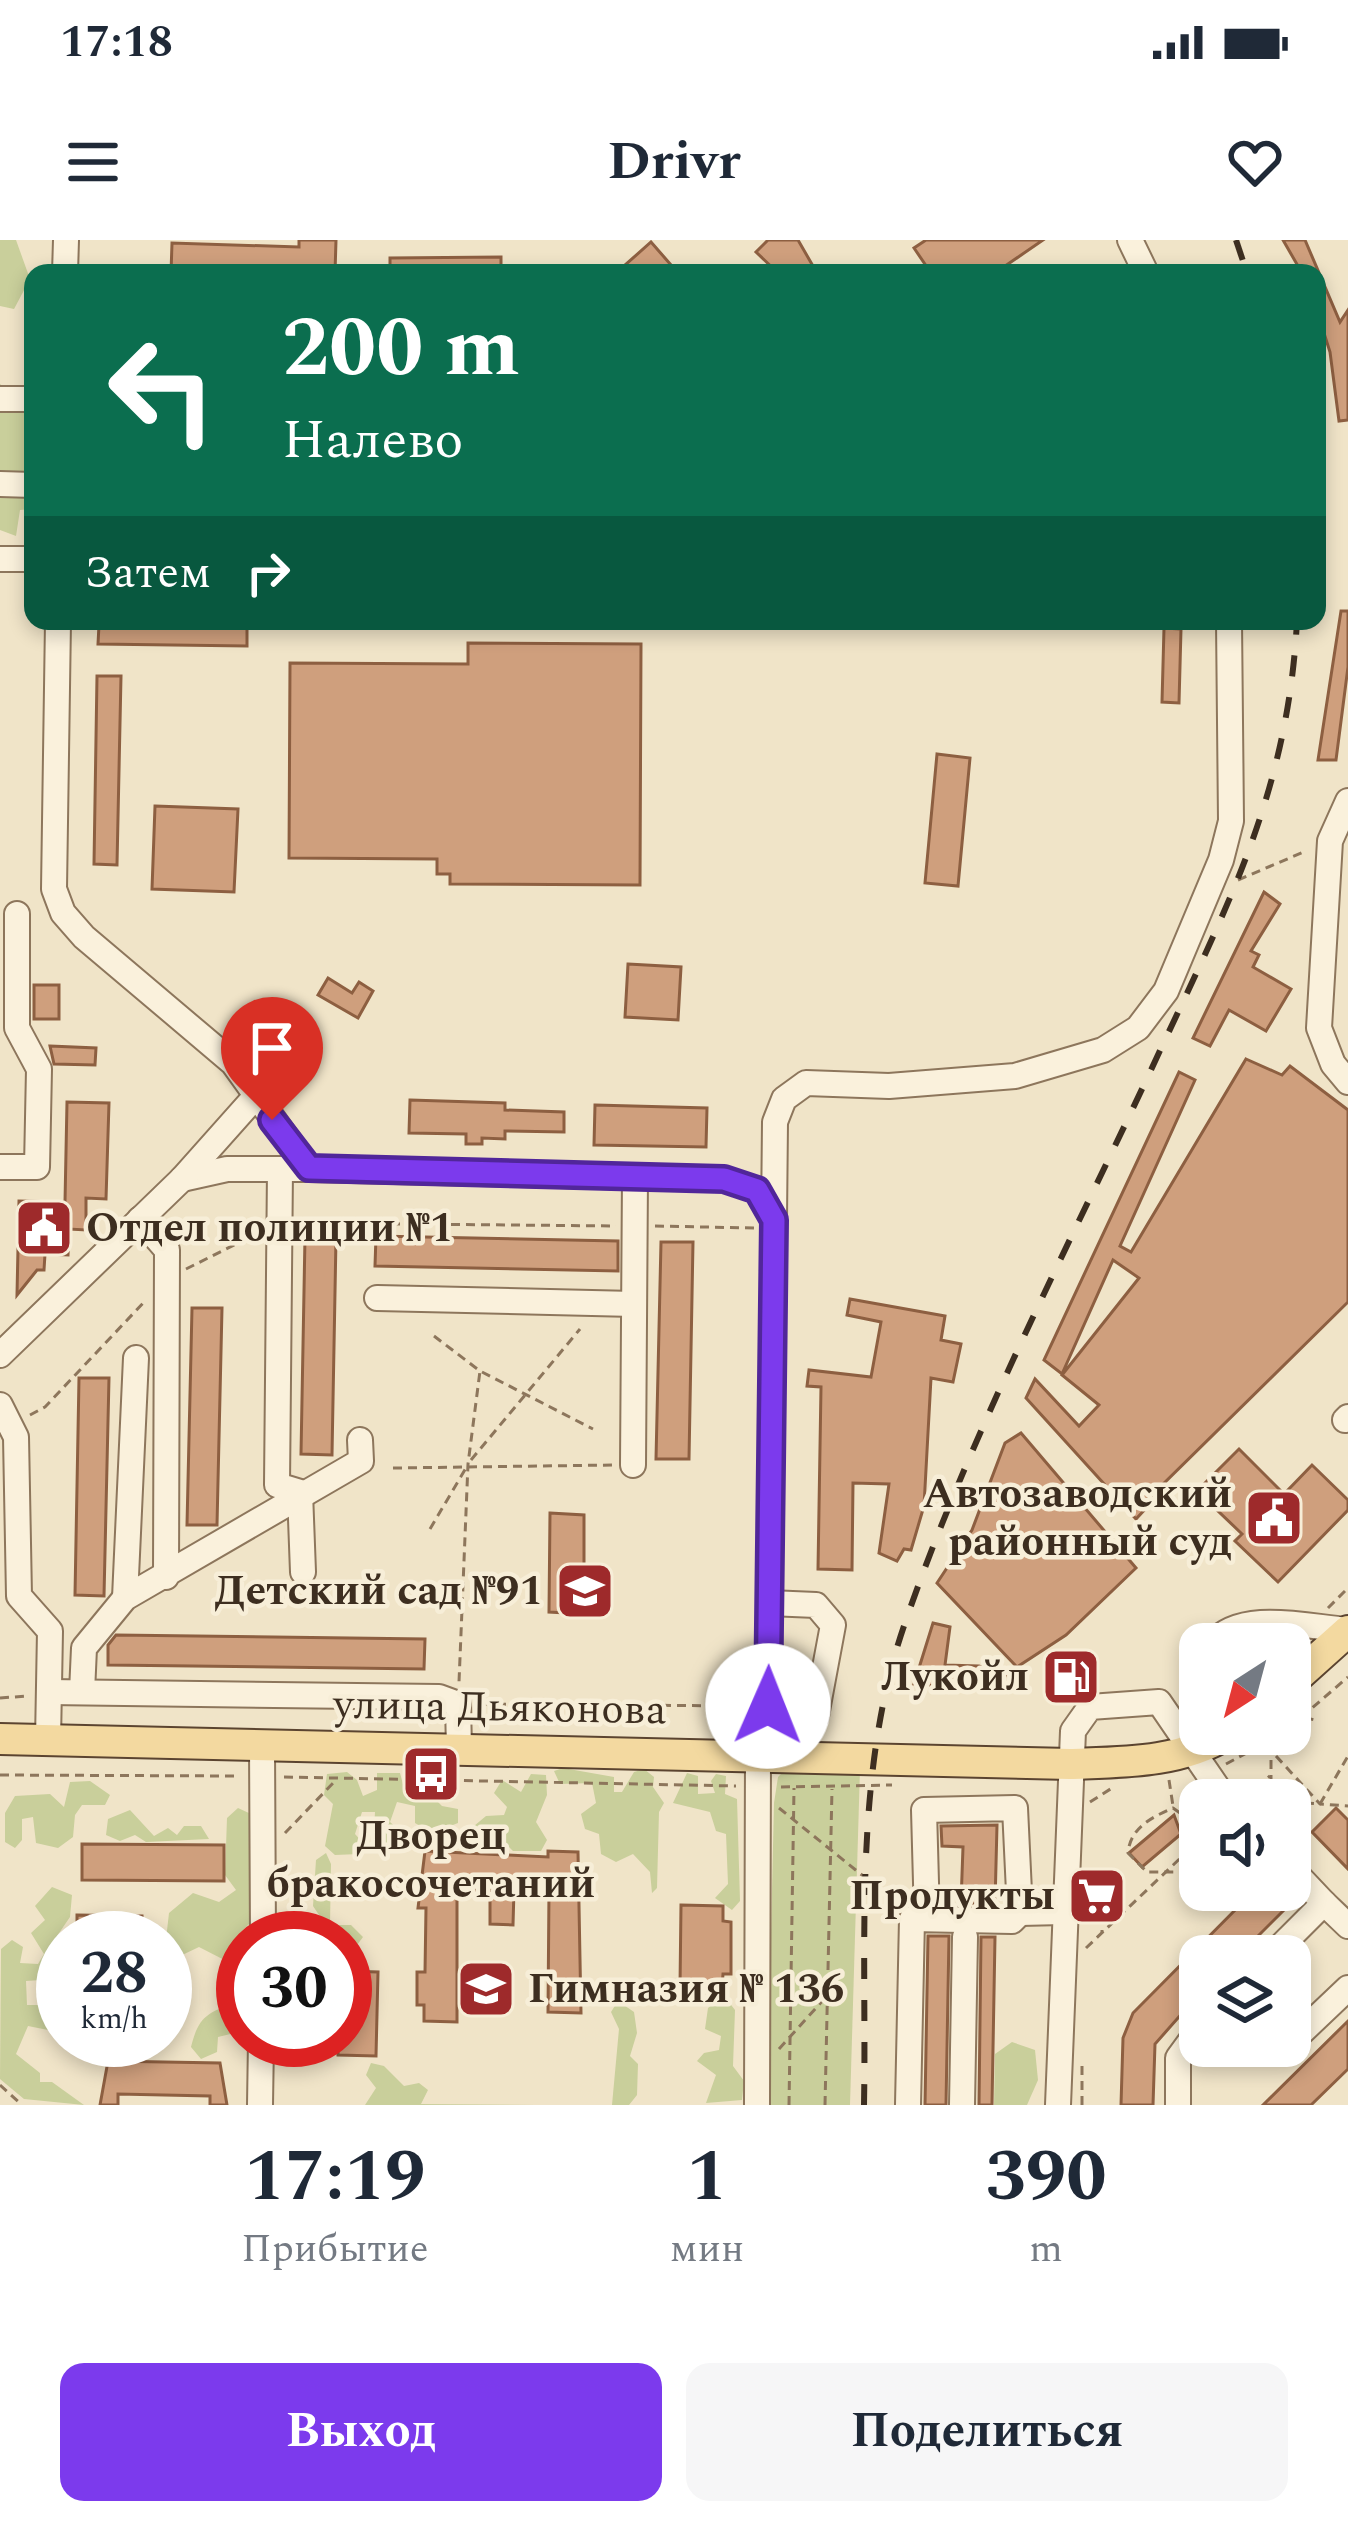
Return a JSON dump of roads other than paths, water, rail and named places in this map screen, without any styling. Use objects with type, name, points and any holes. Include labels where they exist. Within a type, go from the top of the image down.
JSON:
[{"type":"main road","points":[[1311,1664],[1348,1630]]},
{"type":"main road","name":"улица Дьяконова","points":[[0,1739],[459,1749],[754,1775],[1197,1763]]},
{"type":"main road","points":[[1197,1763],[1205,1755]]},
{"type":"street","points":[[58,630],[54,890],[63,913],[84,937],[232,1063],[279,1157],[272,1169],[279,1222],[277,1485],[300,1492]]},
{"type":"street","points":[[757,2105],[754,1775],[768,1706],[776,1122],[784,1099],[806,1084],[889,1086],[1015,1076],[1103,1050],[1138,1028],[1166,991],[1231,821],[1229,630]]},
{"type":"street","points":[[1348,801],[1330,841],[1319,1028],[1333,1064],[1348,1082]]},
{"type":"street","points":[[0,1167],[37,1167],[39,1069],[16,1028],[8,914],[63,913]]},
{"type":"street","points":[[0,1355],[182,1179],[217,1137],[261,1115]]},
{"type":"street","points":[[261,1115],[309,1168]]},
{"type":"street","points":[[217,1137],[225,1161],[238,1169]]},
{"type":"street","points":[[182,1179],[238,1169],[309,1168],[724,1179],[757,1190],[774,1224]]},
{"type":"street","points":[[633,1465],[634,1177]]},
{"type":"street","points":[[140,1219],[167,1250],[166,1577]]},
{"type":"street","points":[[376,1298],[634,1304]]},
{"type":"street","points":[[125,1598],[136,1358]]},
{"type":"street","points":[[5,1416],[16,1437],[19,1596],[50,1631],[48,1740]]},
{"type":"street","points":[[82,1692],[84,1648],[125,1598],[300,1492],[361,1461],[360,1440]]},
{"type":"street","points":[[300,1492],[303,1572]]},
{"type":"street","points":[[754,1775],[816,1716],[833,1625],[816,1605],[769,1603]]},
{"type":"street","points":[[1311,1628],[1348,1630]]},
{"type":"street","points":[[49,1692],[439,1697],[458,1704],[459,1749]]},
{"type":"street","points":[[1058,2105],[1074,1912],[1073,1731],[1090,1707],[1159,1702],[1210,1779]]},
{"type":"street","points":[[262,1745],[263,1911]]},
{"type":"street","points":[[927,1919],[924,1810],[1015,1808],[1020,1913]]},
{"type":"street","points":[[1311,1890],[1348,1926]]},
{"type":"street","points":[[1292,1935],[1324,1903]]},
{"type":"street","points":[[908,2105],[912,1918],[1012,1921],[1020,1913],[1074,1912]]},
{"type":"street","points":[[962,2105],[965,1937]]},
{"type":"street","points":[[1311,2023],[1348,1988]]},
{"type":"street","points":[[1178,2105],[1179,2057]]},
{"type":"street","points":[[260,2105],[261,2067]]},
{"type":"railway","points":[[1236,240],[1244,264]]},
{"type":"railway","points":[[864,2105],[866,1860],[877,1738],[889,1678],[961,1477],[1208,949],[1250,846],[1281,740],[1296,630]]},
{"type":"place","name":"Отдел полиции №1","points":[[44,1228]]},
{"type":"place","name":"Автозаводский районный суд","points":[[1274,1518]]},
{"type":"place","name":"Детский сад №91","points":[[585,1591]]},
{"type":"place","name":"Лукойл","points":[[1071,1677]]},
{"type":"place","name":"Дворец бракосочетаний","points":[[431,1774]]},
{"type":"place","name":"Продукты","points":[[1097,1896]]},
{"type":"place","name":"Гимназия № 136","points":[[486,1989]]}]
